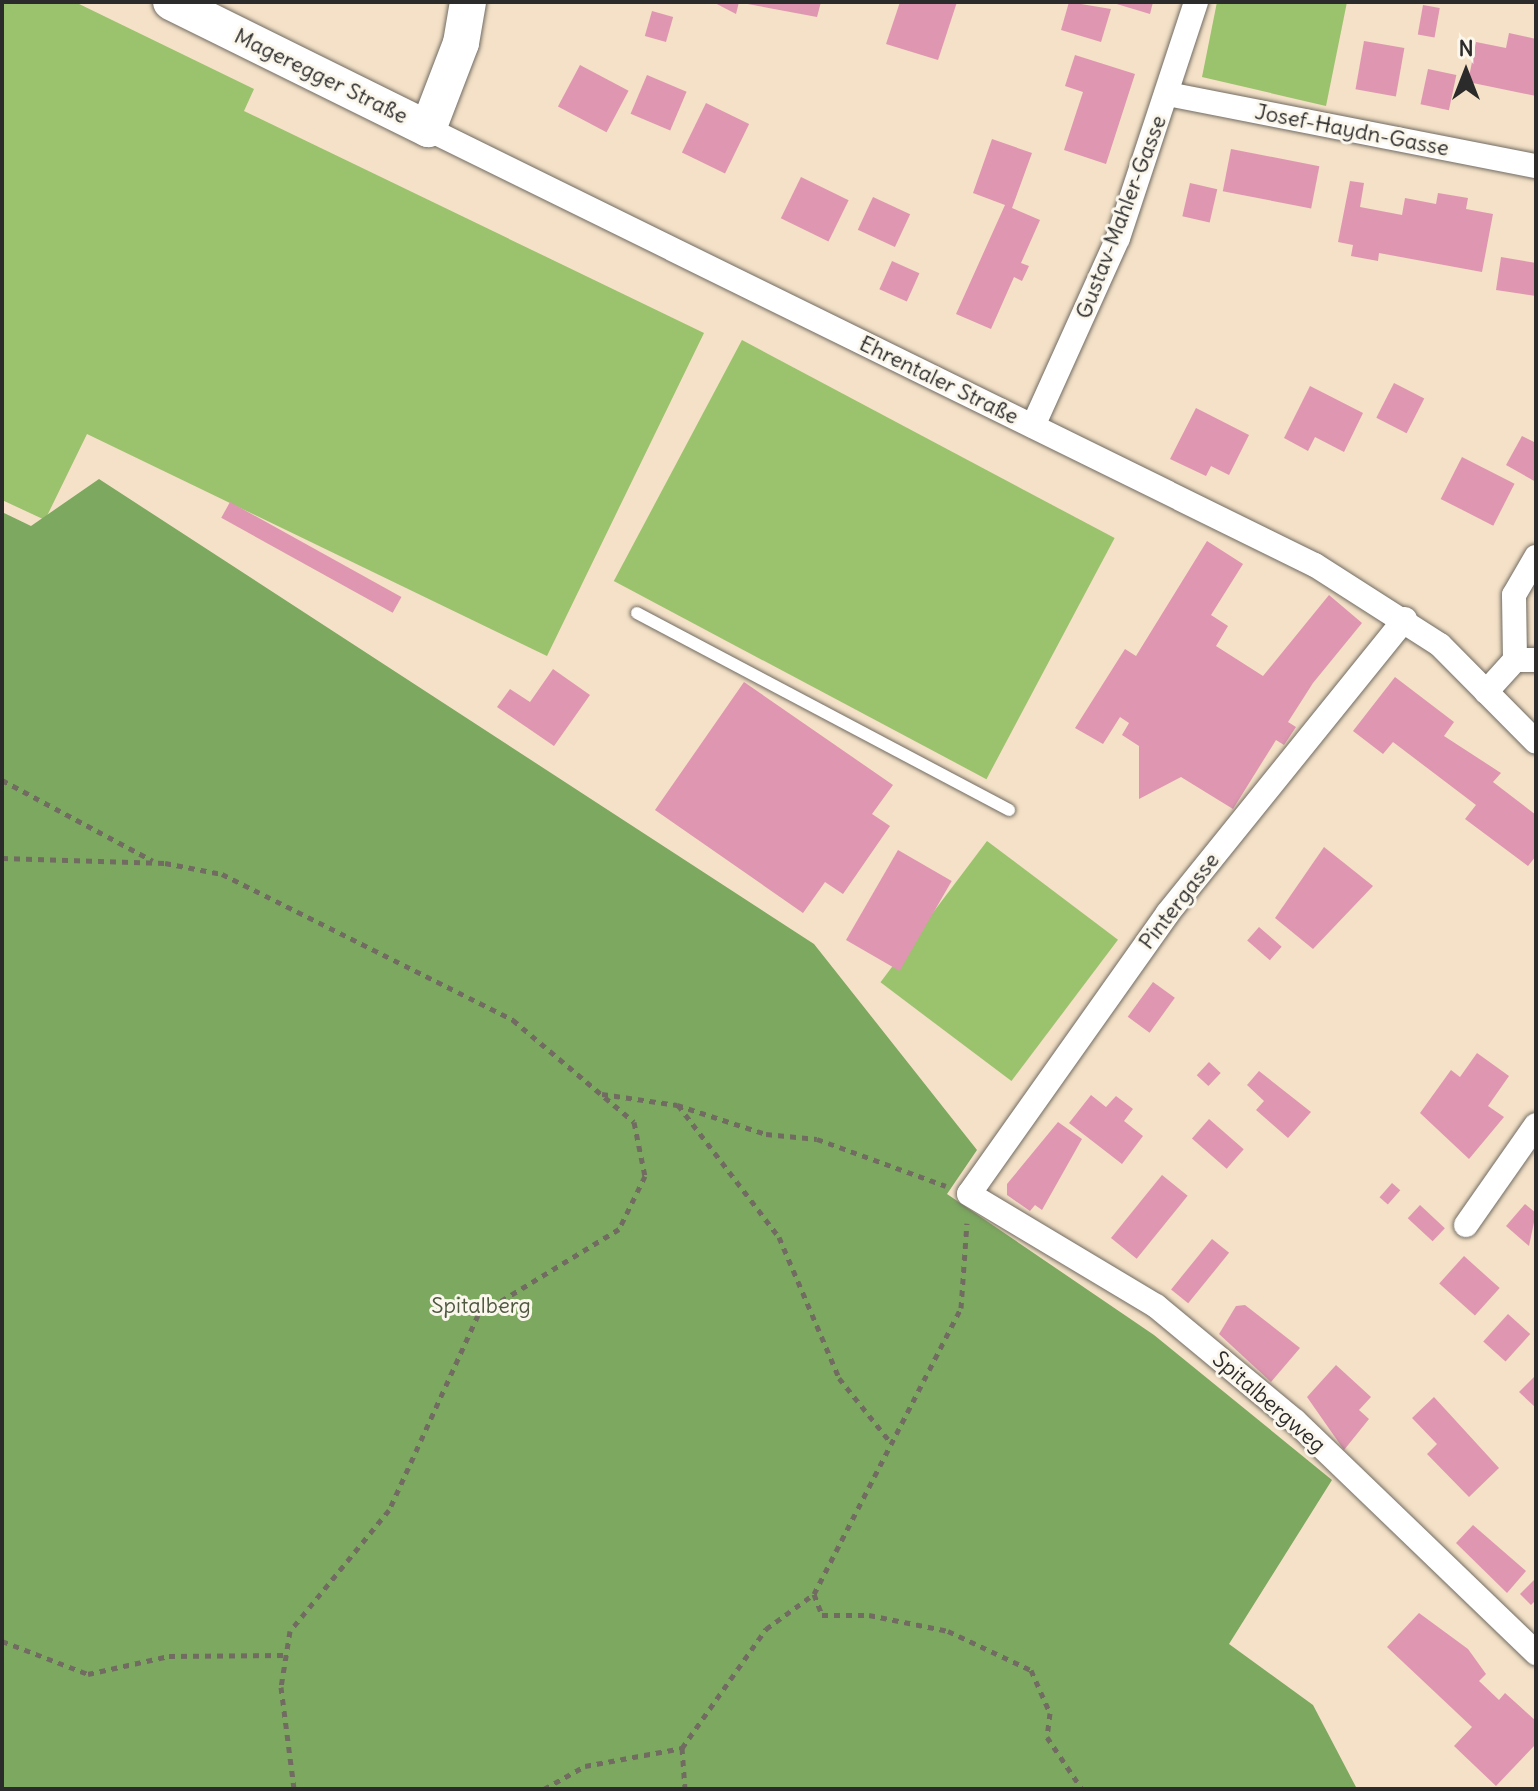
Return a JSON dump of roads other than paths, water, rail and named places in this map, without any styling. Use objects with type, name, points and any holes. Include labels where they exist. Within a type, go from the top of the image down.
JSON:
[{"type":"street","name":"Mageregger Straße","points":[[171,2],[428,129]]},
{"type":"street","points":[[428,129],[461,43],[468,2]]},
{"type":"street","name":"Gustav-Mahler-Gasse","points":[[1033,426],[1103,275],[1168,94],[1196,2]]},
{"type":"street","name":"Josef-Haydn-Gasse","points":[[1168,94],[1536,166]]},
{"type":"street","name":"Ehrentaler Straße","points":[[428,129],[1315,565],[1405,619],[1536,742]]},
{"type":"street","points":[[1486,692],[1526,660],[1514,595],[1536,557]]},
{"type":"street","name":"Pintergasse","points":[[969,1194],[1120,976],[1405,619]]},
{"type":"street","points":[[1466,1225],[1536,1125]]},
{"type":"street","name":"Spitalbergweg","points":[[969,1194],[1156,1306],[1295,1421],[1536,1653]]},
{"type":"lane","points":[[637,613],[1009,810]]},
{"type":"park label","name":"Spitalberg","points":[[481,1306]]}]
